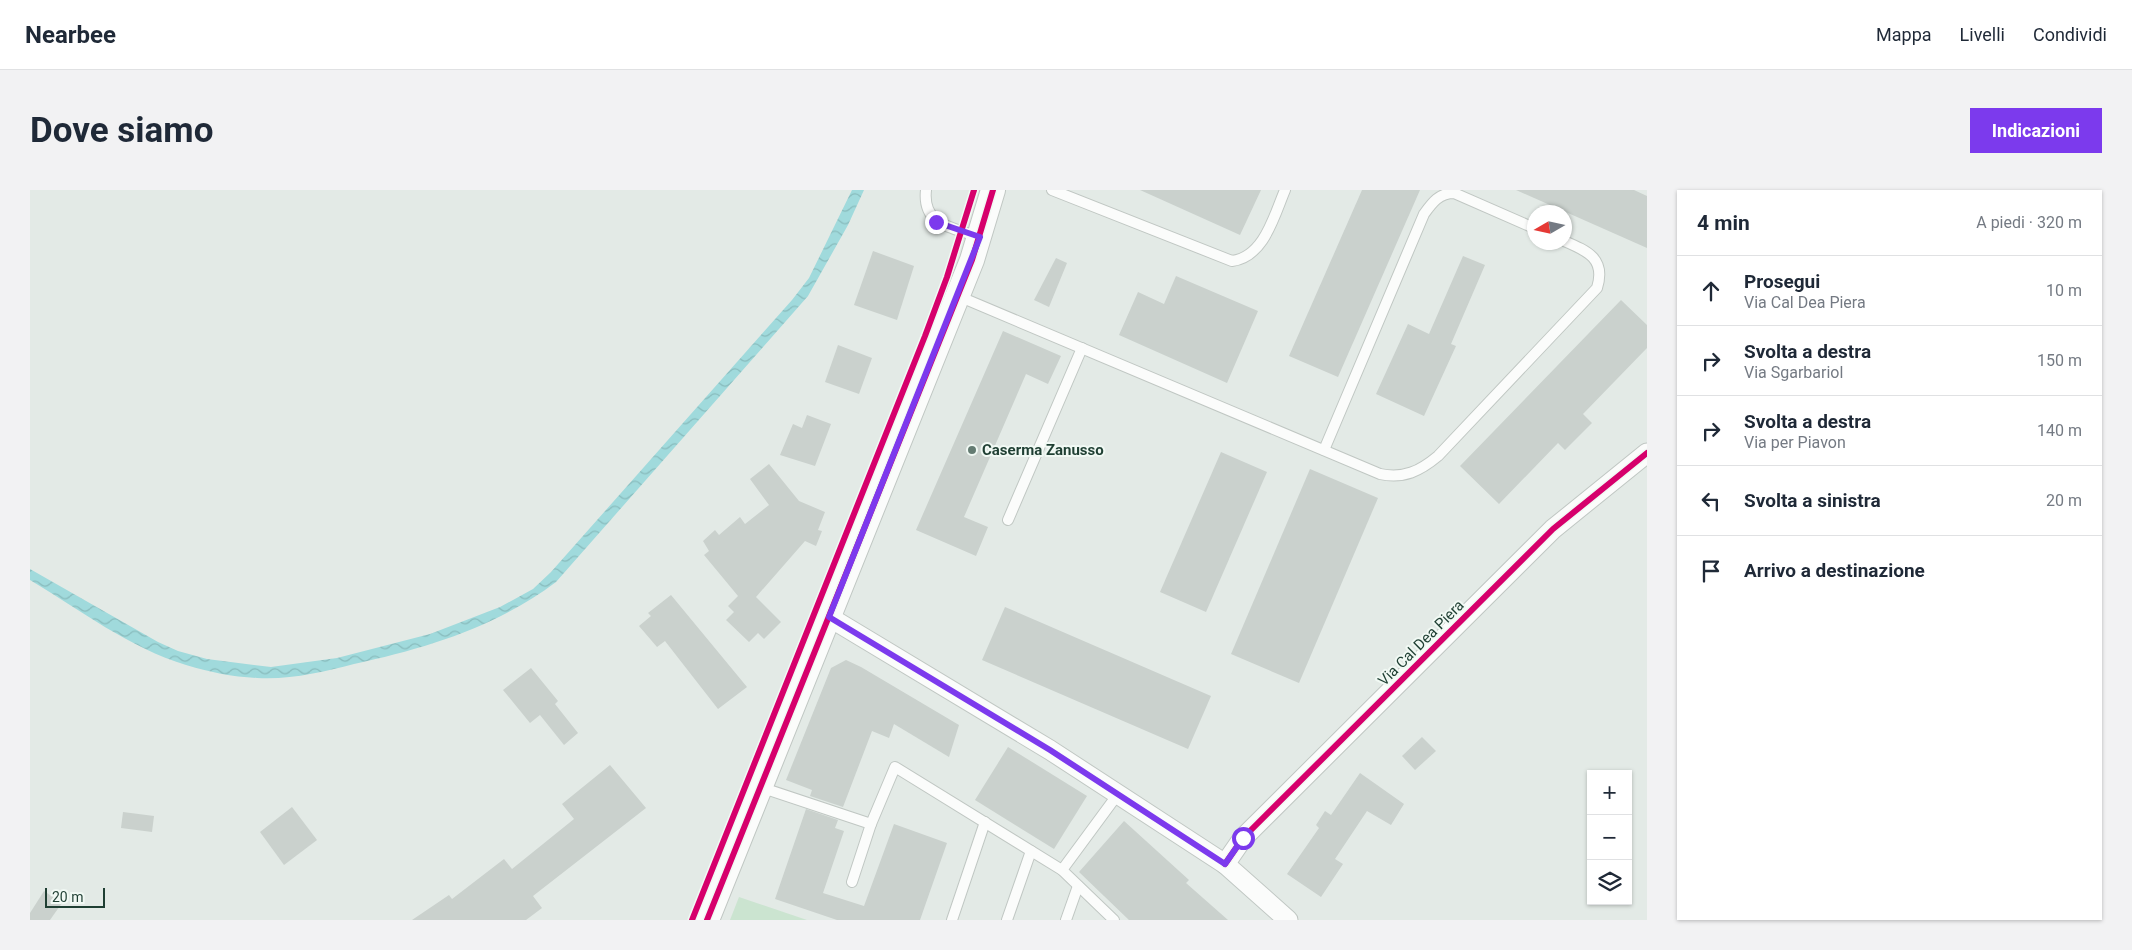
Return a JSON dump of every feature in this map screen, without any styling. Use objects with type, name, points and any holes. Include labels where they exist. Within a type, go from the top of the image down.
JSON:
[{"type":"street","points":[[707,920],[958,296],[980,237],[993,190]]},
{"type":"street","name":"Via Cal Dea Piera","points":[[1225,864],[1243,838],[1553,529],[1647,453]]},
{"type":"street","points":[[829,617],[1050,750],[1225,864],[1288,920]]},
{"type":"lane","points":[[926,190],[928,214],[936,222],[980,237]]},
{"type":"lane","points":[[1052,190],[1232,261],[1250,256],[1256,249],[1265,235],[1285,190]]},
{"type":"lane","points":[[1324,450],[1424,214],[1432,204],[1447,193],[1454,192],[1527,225]]},
{"type":"lane","points":[[958,296],[1389,476],[1412,474],[1424,468],[1438,456],[1597,288],[1600,277],[1595,258],[1572,245]]},
{"type":"lane","points":[[1008,520],[1082,348]]},
{"type":"lane","points":[[852,882],[871,824],[896,767],[1062,870],[1114,920]]},
{"type":"lane","points":[[760,787],[871,824]]},
{"type":"lane","points":[[1062,870],[1118,794]]},
{"type":"lane","points":[[952,920],[985,822]]},
{"type":"lane","points":[[1007,920],[1031,851]]},
{"type":"lane","points":[[1066,920],[1078,886]]},
{"type":"green space","points":[[739,897],[807,920],[730,920]]},
{"type":"water","points":[[852,190],[864,190],[848,225],[808,296],[556,582],[533,598],[485,624],[408,651],[330,670],[282,678],[248,677],[221,674],[165,658],[125,639],[30,580],[30,569],[158,642],[178,651],[207,659],[271,667],[337,658],[430,634],[500,607],[533,589],[551,572],[792,300],[809,278]]},
{"type":"building","points":[[1140,190],[1261,190],[1240,235]]},
{"type":"building","points":[[1362,190],[1420,190],[1338,377],[1289,356]]},
{"type":"building","points":[[1516,190],[1634,190],[1647,196],[1647,248],[1572,215],[1572,205],[1550,205]]},
{"type":"building","points":[[873,251],[914,266],[897,320],[854,305]]},
{"type":"building","points":[[1463,256],[1485,265],[1451,344],[1456,346],[1424,416],[1376,394],[1408,324],[1429,334]]},
{"type":"building","points":[[1056,258],[1067,263],[1049,307],[1034,300]]},
{"type":"building","points":[[1176,276],[1258,311],[1227,383],[1119,335],[1138,292],[1164,304]]},
{"type":"building","points":[[1621,300],[1647,325],[1647,348],[1583,414],[1592,423],[1565,450],[1558,443],[1499,504],[1460,466]]},
{"type":"building","name":"Caserma Zanusso","points":[[1003,331],[1061,356],[1048,384],[1026,374],[964,517],[988,527],[976,556],[916,530]]},
{"type":"building","points":[[838,345],[872,358],[859,394],[825,382]]},
{"type":"building","points":[[807,415],[831,424],[815,466],[780,455],[793,424],[802,428]]},
{"type":"building","points":[[1221,452],[1267,472],[1206,612],[1160,592]]},
{"type":"building","points":[[769,464],[799,501],[825,512],[818,530],[822,531],[816,546],[805,541],[756,597],[781,622],[764,639],[758,633],[749,642],[726,620],[734,612],[728,606],[738,596],[704,555],[709,551],[703,541],[715,530],[719,535],[740,517],[745,524],[769,505],[750,479]]},
{"type":"building","points":[[1310,469],[1378,498],[1299,683],[1231,654]]},
{"type":"building","points":[[671,595],[747,687],[718,709],[665,641],[657,647],[639,626],[651,616],[648,613]]},
{"type":"building","points":[[1005,607],[1211,696],[1188,749],[982,660]]},
{"type":"building","points":[[846,660],[959,725],[949,757],[894,724],[889,738],[872,731],[843,807],[810,796],[812,790],[786,780],[831,668]]},
{"type":"building","points":[[531,668],[558,701],[555,704],[578,733],[564,745],[540,715],[530,723],[503,690]]},
{"type":"building","points":[[1422,737],[1436,751],[1415,770],[1402,756]]},
{"type":"building","points":[[1008,747],[1087,796],[1054,849],[975,800]]},
{"type":"building","points":[[610,765],[646,808],[533,896],[542,908],[526,920],[412,920],[449,895],[452,899],[504,859],[512,869],[574,819],[562,804]]},
{"type":"building","points":[[1360,773],[1404,804],[1391,825],[1367,811],[1335,859],[1343,864],[1321,897],[1287,874],[1319,828],[1316,825],[1325,811],[1331,815]]},
{"type":"building","points":[[292,807],[317,840],[284,865],[260,832]]},
{"type":"building","points":[[806,809],[838,820],[835,828],[844,831],[823,893],[864,906],[894,824],[947,843],[920,920],[837,920],[775,899]]},
{"type":"building","points":[[123,812],[154,816],[152,832],[121,828]]},
{"type":"building","points":[[1124,821],[1189,880],[1186,883],[1228,920],[1129,920],[1079,872]]},
{"type":"building","points":[[44,891],[62,903],[50,920],[30,920],[30,913]]},
{"type":"cycle path","points":[[692,920],[925,336],[947,277],[974,190]]},
{"type":"cycle path","points":[[707,920],[972,260],[993,190]]},
{"type":"cycle path","points":[[1225,864],[1243,838],[1553,529],[1647,453]]},
{"type":"place","name":"Caserma Zanusso","points":[[972,450]]},
{"type":"route","points":[[936,222],[980,237],[829,617],[1050,750],[1225,864],[1243,838]]}]
